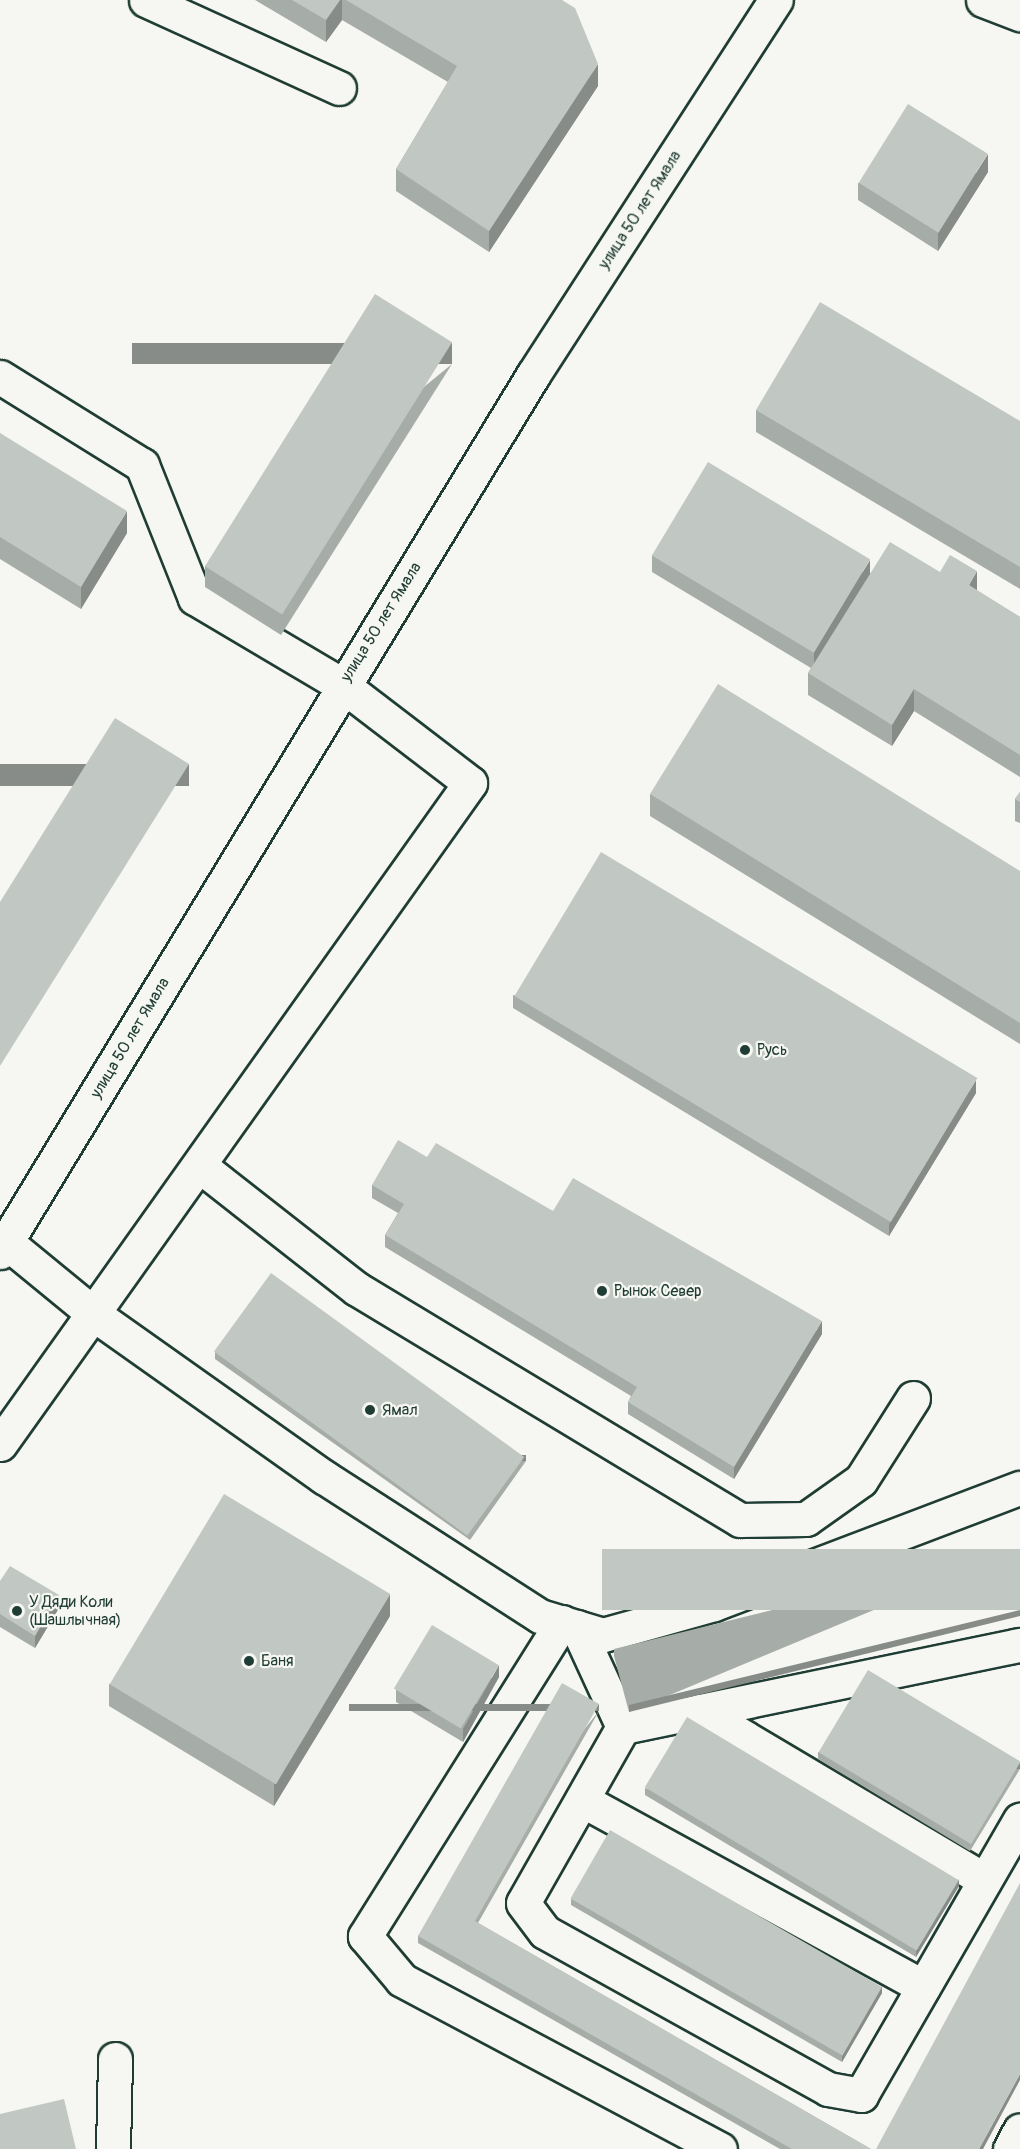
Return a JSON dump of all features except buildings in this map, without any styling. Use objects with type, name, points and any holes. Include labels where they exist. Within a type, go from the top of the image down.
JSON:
[{"type":"street","points":[[146,0],[339,88]]},
{"type":"street","name":"улица 50 лет Ямала","points":[[2,1244],[342,684],[533,375],[776,0]]},
{"type":"street","points":[[982,0],[1020,14]]},
{"type":"street","points":[[0,377],[142,465],[195,598],[342,684],[470,783],[95,1315],[0,1444]]},
{"type":"street","points":[[200,1167],[357,1289],[740,1520],[806,1519],[861,1480],[913,1398]]},
{"type":"street","points":[[2,1244],[95,1315],[334,1483],[540,1616],[603,1635],[714,1604],[1020,1488]]},
{"type":"street","points":[[570,1625],[623,1727]]},
{"type":"street","points":[[570,1625],[364,1936],[402,1980],[686,2141],[720,2149]]},
{"type":"street","points":[[1020,1645],[623,1727],[523,1903],[545,1932],[828,2089],[861,2094],[1020,1820]]},
{"type":"street","points":[[700,1711],[985,1880]]},
{"type":"street","points":[[582,1800],[923,1987]]},
{"type":"street","points":[[113,2149],[115,2059]]},
{"type":"street","points":[[1010,2149],[1020,2130]]},
{"type":"place","name":"Русь","points":[[745,1050]]},
{"type":"place","name":"Рынок Север","points":[[602,1291]]},
{"type":"place","name":"Ямал","points":[[370,1410]]},
{"type":"place","name":"У Дяди Коли (Шашлычная)","points":[[17,1611]]},
{"type":"place","name":"Баня","points":[[249,1661]]}]
